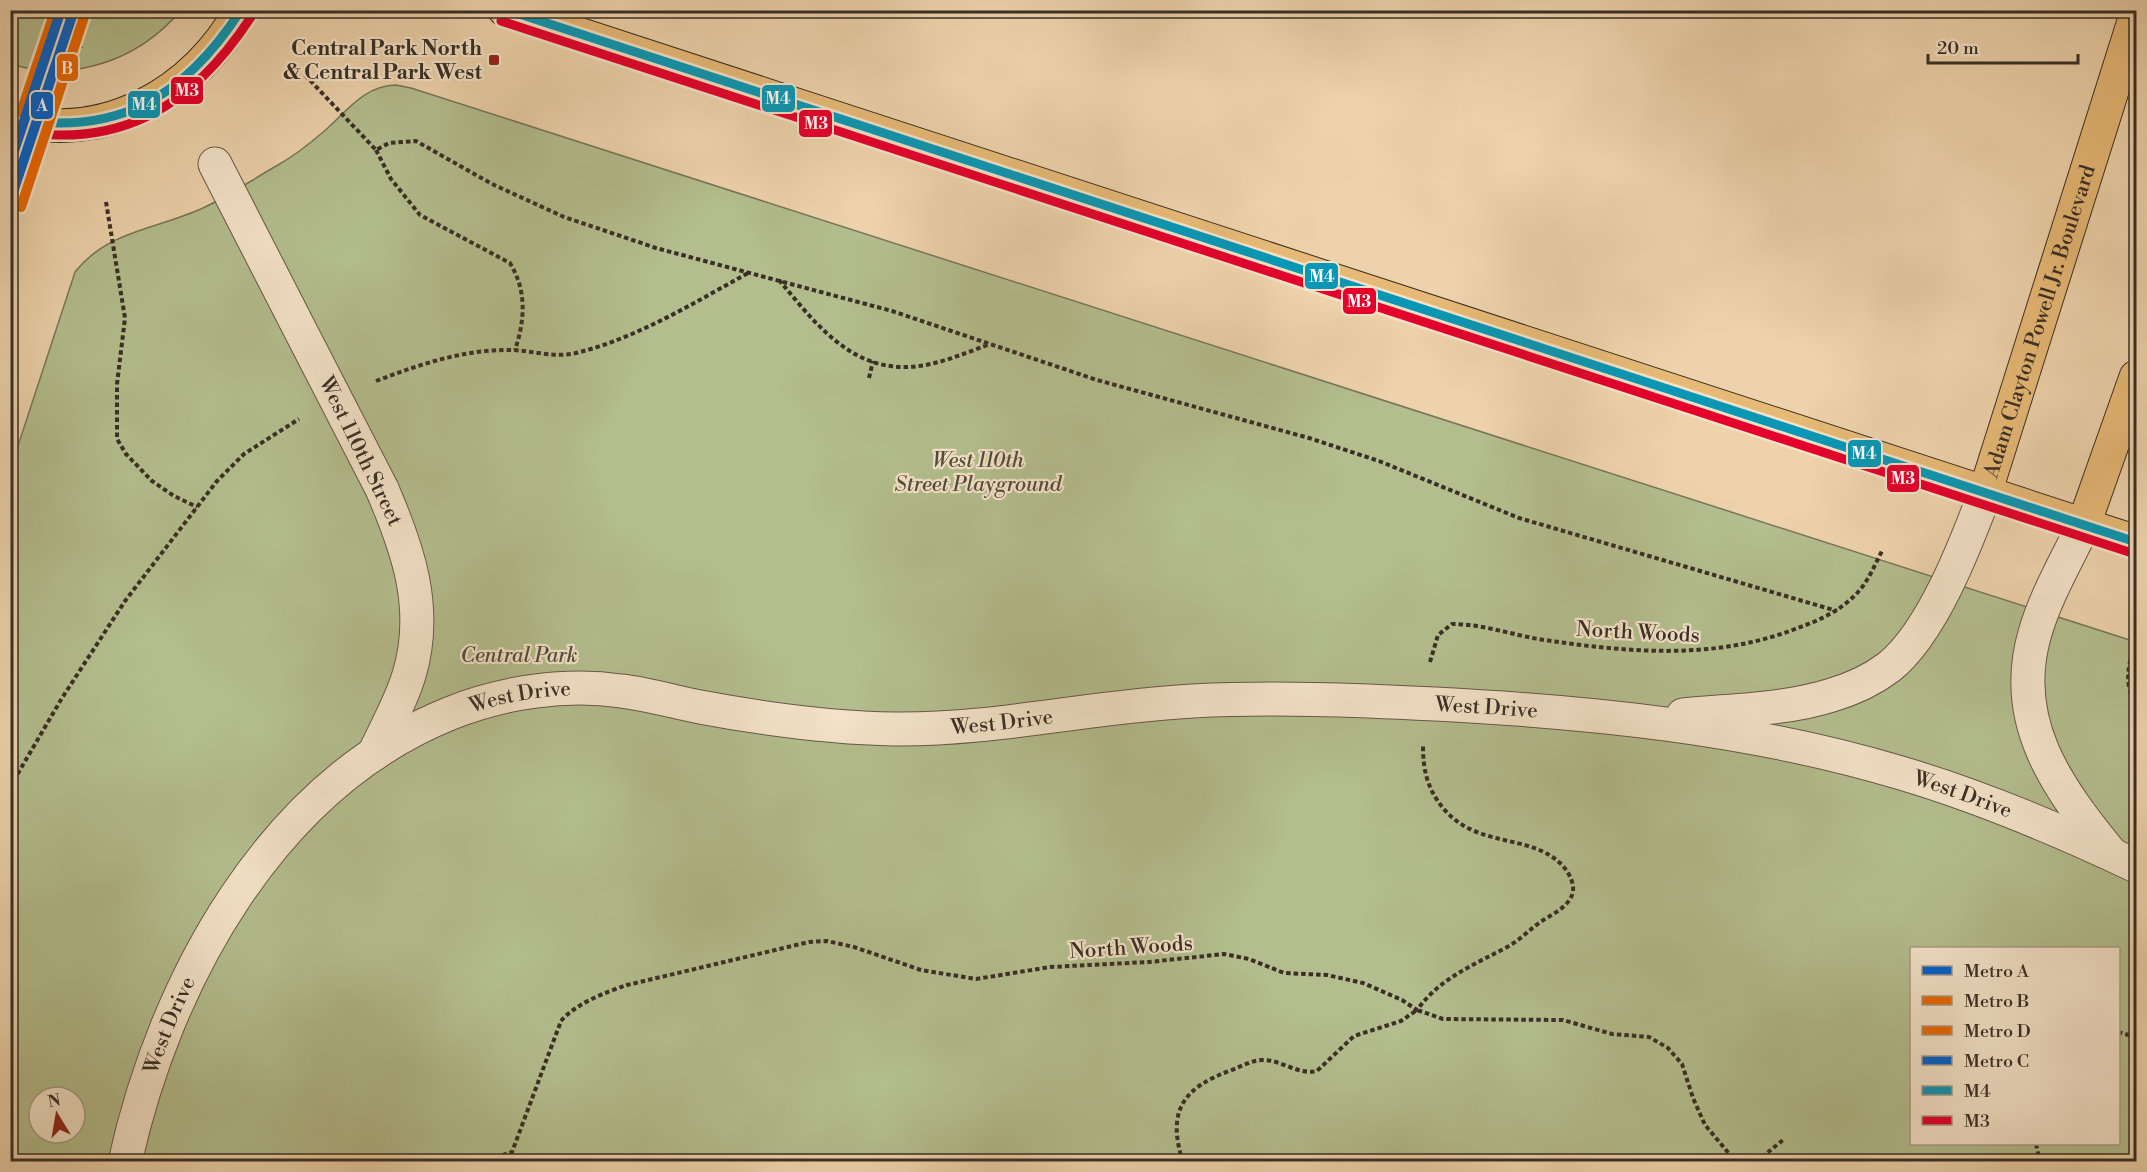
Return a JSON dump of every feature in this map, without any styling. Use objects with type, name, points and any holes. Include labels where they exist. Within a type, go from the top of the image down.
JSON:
[{"type":"main road","points":[[10,118],[68,125],[95,121],[143,107],[173,91],[197,71],[232,26],[241,10]]},
{"type":"main road","points":[[505,10],[2136,542]]},
{"type":"main road","name":"Adam Clayton Powell Jr. Boulevard","points":[[1985,493],[2136,15]]},
{"type":"main road","points":[[2084,524],[2136,377]]},
{"type":"street","name":"West 110th Street","points":[[215,164],[382,489],[400,533],[415,580],[418,624],[409,674],[374,754]]},
{"type":"street","name":"Adam Clayton Powell Jr. Boulevard","points":[[1634,720],[1808,701],[1852,688],[1889,667],[1916,636],[1936,603],[1970,533],[1985,493]]},
{"type":"street","points":[[2084,524],[2048,599],[2035,633],[2028,682],[2030,705],[2044,756],[2058,784],[2124,860]]},
{"type":"street","name":"West Drive","points":[[125,1161],[140,1099],[156,1052],[176,1005],[220,922],[247,882],[294,824],[326,793],[374,754],[424,725],[484,701],[525,693],[587,688],[619,690],[796,722],[897,729],[982,724],[1188,701],[1254,699],[1481,706],[1634,720],[1763,740],[1897,771],[1968,795],[2124,860]]},
{"type":"path","points":[[75,10],[81,48]]},
{"type":"path","points":[[305,75],[376,150],[391,179],[420,215],[510,263],[515,272],[524,307],[524,324],[515,350]]},
{"type":"path","points":[[376,150],[389,143],[416,141],[492,184],[564,217],[656,248],[892,311],[1097,380],[1309,438],[1379,461],[1519,518],[1837,611]]},
{"type":"path","points":[[106,202],[125,318],[117,384],[117,439],[126,454],[152,481],[174,496],[197,507]]},
{"type":"path","points":[[779,279],[822,330],[844,348],[873,361],[902,367],[928,364],[992,343]]},
{"type":"path","points":[[869,378],[873,361]]},
{"type":"path","name":"North Woods","points":[[1430,668],[1438,635],[1452,624],[1593,646],[1653,651],[1708,651],[1761,642],[1837,611],[1863,585],[1883,549]]},
{"type":"path","points":[[2136,639],[2127,680],[2130,694],[2136,704]]},
{"type":"path","points":[[1183,1161],[1177,1133],[1178,1115],[1191,1090],[1214,1076],[1262,1060],[1298,1071],[1317,1071],[1354,1036],[1401,1021],[1417,1010],[1441,983],[1509,946],[1571,899],[1574,888],[1568,872],[1550,856],[1468,831],[1446,811],[1427,784],[1424,771],[1423,733]]},
{"type":"path","name":"North Woods","points":[[511,1161],[512,1152],[561,1022],[567,1013],[606,992],[627,985],[809,942],[827,941],[854,947],[921,970],[976,979],[1050,967],[1149,962],[1224,954],[1249,959],[1284,973],[1327,975],[1363,983],[1402,1000],[1417,1010],[1443,1019],[1563,1020],[1612,1034],[1649,1037],[1668,1048],[1682,1064],[1705,1125],[1736,1161]]},
{"type":"path","points":[[2120,1033],[2136,1037]]},
{"type":"path","points":[[1756,1161],[1783,1140]]},
{"type":"path","points":[[2036,1145],[2040,1161]]},
{"type":"path","points":[[481,1161],[512,1152]]},
{"type":"green space","points":[[10,11],[180,11],[145,43],[125,54],[103,63],[58,71],[11,64]]},
{"type":"green space","name":"Central Park","points":[[396,85],[411,88],[2136,642],[2136,1161],[11,1161],[11,467],[75,272],[88,258],[118,239],[203,208],[284,162],[317,137],[364,95],[373,90]]},
{"type":"metro line","name":"C","points":[[10,163],[61,10]]},
{"type":"metro line","name":"A","points":[[10,201],[74,10]]},
{"type":"metro line","name":"D","points":[[21,112],[54,14]]},
{"type":"metro line","name":"B","points":[[21,207],[85,14]]},
{"type":"transit line","name":"M4","points":[[10,118],[48,123],[83,122],[115,116],[144,104],[171,88],[196,67],[219,41],[241,10]]},
{"type":"transit line","name":"M4","points":[[507,10],[2136,542]]},
{"type":"transit line","name":"M3","points":[[10,130],[50,135],[86,134],[119,127],[150,115],[178,98],[204,76],[228,49],[251,17]]},
{"type":"transit line","name":"M3","points":[[501,21],[2132,553]]},
{"type":"place","name":"Central Park North & Central Park West","points":[[494,60]]},
{"type":"park label","name":"West 110th Street Playground","points":[[978,472]]}]
